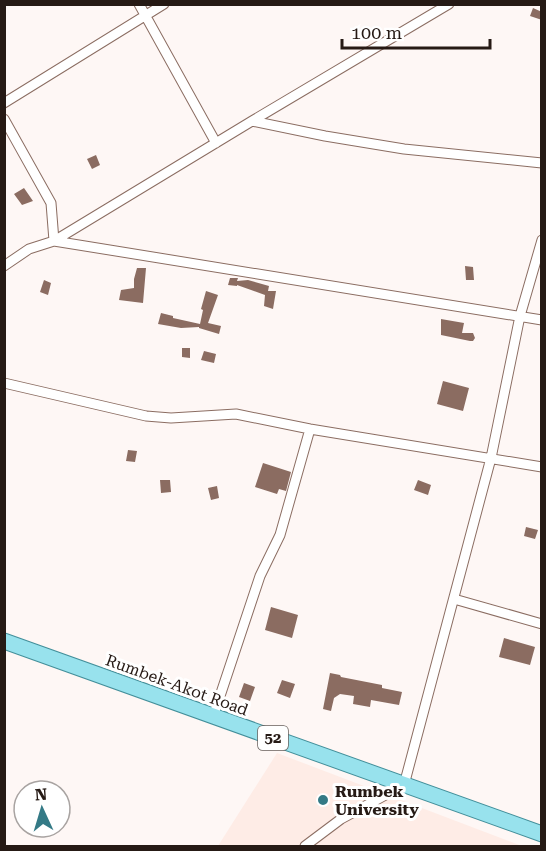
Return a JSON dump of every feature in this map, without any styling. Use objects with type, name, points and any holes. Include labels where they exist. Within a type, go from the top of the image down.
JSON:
[{"type":"main road","name":"Rumbek-Akot Road","points":[[4,641],[542,834]]},
{"type":"street","points":[[139,4],[216,143]]},
{"type":"street","points":[[4,103],[164,4]]},
{"type":"street","points":[[4,266],[29,249],[54,241],[449,4]]},
{"type":"street","points":[[4,119],[51,203],[54,241]]},
{"type":"street","points":[[252,121],[404,149],[542,163]]},
{"type":"street","points":[[305,846],[340,819],[404,785],[491,458],[520,316],[542,240]]},
{"type":"street","points":[[54,241],[542,320]]},
{"type":"street","points":[[4,383],[146,416],[171,418],[236,414],[310,429],[542,467]]},
{"type":"street","points":[[213,717],[260,576],[280,535],[310,429]]},
{"type":"street","points":[[454,599],[542,624]]},
{"type":"shaded area","name":"Rumbek University","points":[[277,753],[522,846],[218,846]]},
{"type":"building","points":[[533,8],[542,12],[542,20],[530,16]]},
{"type":"building","points":[[96,155],[100,165],[92,169],[87,159]]},
{"type":"building","points":[[24,188],[33,201],[22,205],[14,194]]},
{"type":"building","points":[[465,266],[473,267],[474,280],[466,280]]},
{"type":"building","points":[[137,268],[146,268],[143,303],[119,300],[121,290],[134,288]]},
{"type":"building","points":[[230,278],[238,278],[237,281],[248,280],[269,286],[268,291],[276,291],[273,309],[264,306],[265,295],[237,285],[228,285]]},
{"type":"building","points":[[44,280],[51,283],[48,295],[40,292]]},
{"type":"building","points":[[206,291],[218,295],[208,323],[221,326],[219,334],[199,327],[181,328],[158,324],[161,313],[200,324]]},
{"type":"building","points":[[441,319],[464,323],[462,333],[473,333],[475,338],[470,341],[441,335]]},
{"type":"building","points":[[182,348],[190,348],[190,358],[182,357]]},
{"type":"building","points":[[204,351],[216,354],[214,363],[201,360]]},
{"type":"building","points":[[443,381],[469,388],[463,411],[437,404]]},
{"type":"building","points":[[128,450],[137,451],[135,462],[126,461]]},
{"type":"building","points":[[263,463],[291,472],[286,491],[279,489],[277,494],[255,487]]},
{"type":"building","points":[[160,480],[170,480],[171,492],[161,493]]},
{"type":"building","points":[[418,480],[431,485],[428,495],[414,490]]},
{"type":"building","points":[[217,486],[219,498],[211,500],[208,488]]},
{"type":"building","points":[[526,527],[538,530],[535,539],[524,536]]},
{"type":"building","points":[[271,607],[298,615],[292,638],[265,630]]},
{"type":"building","points":[[504,638],[535,647],[530,665],[499,657]]},
{"type":"building","points":[[330,673],[402,692],[399,705],[371,700],[370,707],[353,704],[354,696],[340,694],[334,698],[331,711],[323,709]]},
{"type":"building","points":[[282,680],[295,684],[290,698],[277,693]]},
{"type":"building","points":[[244,683],[255,687],[250,701],[239,697]]},
{"type":"place","name":"Rumbek University","points":[[323,800]]}]
